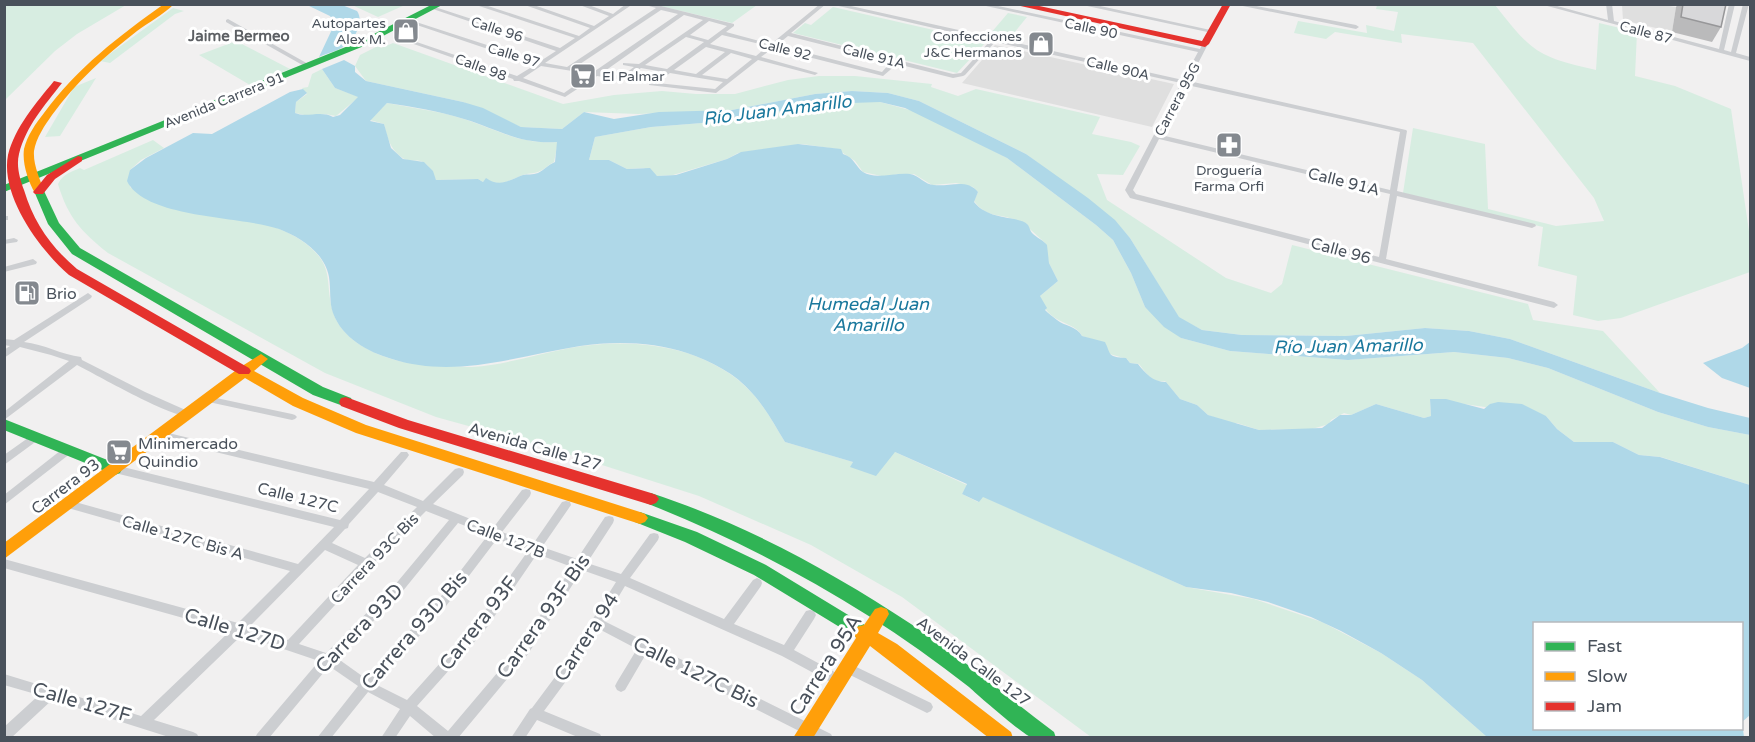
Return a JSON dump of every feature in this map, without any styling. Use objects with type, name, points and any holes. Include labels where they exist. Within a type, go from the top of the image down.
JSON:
[{"type":"main road","points":[[159,4],[92,50],[73,66],[40,104],[16,147],[10,186],[31,230],[51,257],[298,402],[361,429],[634,516],[691,537],[765,573],[867,634],[940,686],[1004,738]]},
{"type":"main road","name":"Avenida Calle 127","points":[[170,4],[96,56],[65,88],[31,142],[29,156],[34,177],[50,220],[62,238],[75,250],[318,391],[374,413],[621,488],[676,508],[772,551],[908,631],[1047,738]]},
{"type":"main road","points":[[1016,4],[1207,41]]},
{"type":"main road","points":[[1042,4],[1207,41]]},
{"type":"main road","name":"Carrera 95G","points":[[1207,41],[1227,4]]},
{"type":"main road","name":"Avenida Carrera 91","points":[[10,186],[361,44],[437,6]]},
{"type":"main road","points":[[39,192],[51,177],[78,159]]},
{"type":"main road","name":"Carrera 93","points":[[4,552],[261,359]]},
{"type":"main road","name":"Calle 127C","points":[[4,424],[115,469]]},
{"type":"main road","name":"Carrera 95A","points":[[805,733],[881,614]]},
{"type":"street","points":[[476,4],[580,38]]},
{"type":"street","points":[[524,4],[595,28]]},
{"type":"street","points":[[579,4],[614,16]]},
{"type":"street","points":[[591,9],[598,4]]},
{"type":"street","points":[[516,80],[631,4]]},
{"type":"street","points":[[644,4],[732,25],[651,84],[716,91],[824,4]]},
{"type":"street","name":"Calle 90A","points":[[832,4],[1404,131],[1394,193]]},
{"type":"street","name":"Calle 90","points":[[979,4],[1207,41]]},
{"type":"street","name":"Calle 90","points":[[1080,4],[1207,41]]},
{"type":"street","points":[[1235,4],[1356,27]]},
{"type":"street","name":"Calle 87","points":[[1542,4],[1750,59]]},
{"type":"street","points":[[1609,4],[1611,22]]},
{"type":"street","points":[[1722,51],[1732,4]]},
{"type":"street","points":[[1733,54],[1746,4]]},
{"type":"street","name":"Calle 96","points":[[437,6],[560,50]]},
{"type":"street","points":[[568,69],[660,8]]},
{"type":"street","points":[[593,73],[682,14]]},
{"type":"street","points":[[640,66],[707,20]]},
{"type":"street","points":[[228,21],[311,65]]},
{"type":"street","name":"Calle 97","points":[[408,21],[539,64],[623,78],[640,66]]},
{"type":"street","name":"Calle 92","points":[[722,33],[883,74],[896,61]]},
{"type":"street","name":"Calle 91A","points":[[788,34],[960,76],[994,40]]},
{"type":"street","points":[[685,35],[729,51],[814,74],[829,60]]},
{"type":"street","name":"Calle 98","points":[[398,37],[516,80],[565,95],[593,73]]},
{"type":"street","name":"Carrera 95G","points":[[1130,193],[1129,190],[1207,41]]},
{"type":"street","points":[[697,76],[729,51]]},
{"type":"street","points":[[626,64],[728,81]]},
{"type":"street","name":"Calle 91A","points":[[1157,136],[1532,226]]},
{"type":"street","name":"Calle 96","points":[[1130,193],[1554,305]]},
{"type":"street","points":[[1382,261],[1394,193]]},
{"type":"street","points":[[4,242],[10,237]]},
{"type":"street","points":[[4,270],[33,262]]},
{"type":"street","points":[[4,355],[88,296]]},
{"type":"street","points":[[4,342],[18,343],[78,359],[155,402],[187,414]]},
{"type":"street","points":[[4,417],[78,359]]},
{"type":"street","points":[[207,399],[292,417]]},
{"type":"street","name":"Calle 127B","points":[[160,435],[377,488],[494,534],[622,580],[786,652],[838,680]]},
{"type":"street","points":[[4,461],[35,437]]},
{"type":"street","points":[[4,501],[68,450]]},
{"type":"street","points":[[144,721],[344,525],[404,455]]},
{"type":"street","name":"Calle 127C","points":[[115,469],[344,525]]},
{"type":"street","name":"Carrera 93C Bis","points":[[290,646],[366,564],[459,472]]},
{"type":"street","name":"Carrera 93D Bis","points":[[323,738],[366,685],[439,608],[526,493]]},
{"type":"street","name":"Calle 127C Bis A","points":[[68,504],[298,569]]},
{"type":"street","name":"Carrera 93F","points":[[387,738],[409,707],[481,626],[566,505]]},
{"type":"street","name":"Carrera 93D","points":[[261,738],[328,659],[398,589],[456,519]]},
{"type":"street","name":"Carrera 93F Bis","points":[[448,738],[524,651],[609,520]]},
{"type":"street","name":"Carrera 94","points":[[517,738],[568,669],[622,580],[654,537]]},
{"type":"street","points":[[324,544],[366,564]]},
{"type":"street","name":"Calle 127D","points":[[4,563],[240,629],[328,659],[366,685],[409,707],[448,738]]},
{"type":"street","points":[[727,625],[757,583]]},
{"type":"street","points":[[786,652],[810,615]]},
{"type":"street","name":"Calle 127C Bis","points":[[597,623],[805,733],[827,738]]},
{"type":"street","points":[[621,686],[644,647]]},
{"type":"street","points":[[846,667],[927,707]]},
{"type":"street","name":"Calle 127F","points":[[4,679],[193,738]]},
{"type":"street","points":[[4,736],[49,694]]},
{"type":"street","points":[[534,713],[596,738]]},
{"type":"shaded area","points":[[1622,5],[1676,7],[1672,32],[1623,20]]},
{"type":"shaded area","points":[[995,45],[1174,84],[1152,127],[962,83]]},
{"type":"green space","points":[[352,4],[405,5],[378,17]]},
{"type":"green space","points":[[757,4],[732,23],[656,5]]},
{"type":"green space","points":[[4,5],[126,5],[77,34],[55,51],[5,100]]},
{"type":"green space","points":[[1377,5],[1495,5],[1518,33],[1537,50],[1561,61],[1596,70],[1599,23],[1637,32],[1635,76],[1675,86],[1731,109],[1750,238],[1750,272],[1621,318],[1598,321],[1573,315],[1577,276],[1538,266],[1543,227],[1403,193],[1413,128],[1485,144],[1488,209],[1556,226],[1604,221],[1594,198],[1473,43],[1401,34],[1402,43],[1335,32],[1326,39],[1294,33],[1298,21],[1367,33],[1366,25],[1394,31],[1398,12],[1376,9]]},
{"type":"green space","points":[[833,7],[986,42],[957,73],[793,33],[805,23],[811,25]]},
{"type":"green space","points":[[173,8],[184,11],[175,14],[110,63],[100,61]]},
{"type":"green space","points":[[1008,13],[1027,17],[1010,38],[990,34]]},
{"type":"green space","points":[[236,41],[290,69],[250,85],[199,55]]},
{"type":"green space","points":[[393,43],[563,104],[614,95],[662,91],[735,94],[788,80],[819,76],[855,76],[932,84],[931,87],[958,96],[976,89],[1100,117],[1092,134],[1140,146],[1123,175],[1097,174],[1107,200],[1226,278],[1271,293],[1282,284],[1292,245],[1528,304],[1533,320],[1603,331],[1660,393],[1510,339],[1469,331],[1425,328],[1346,336],[1242,335],[1202,330],[1179,318],[1130,238],[1114,220],[1026,154],[919,101],[888,93],[852,91],[815,94],[732,110],[638,114],[584,112],[562,129],[521,127],[463,102],[366,81],[355,66],[360,55],[378,46],[381,48]]},
{"type":"green space","points":[[322,69],[335,88],[359,97],[336,116],[325,114],[309,116],[295,113],[296,102],[307,94],[302,88],[308,87],[312,74]]},
{"type":"green space","points":[[96,78],[60,136],[45,137],[74,87]]},
{"type":"green space","points":[[880,102],[917,112],[1007,158],[1113,240],[1131,273],[1145,307],[1181,338],[1230,351],[1348,360],[1454,352],[1508,358],[1548,368],[1658,412],[1708,427],[1750,435],[1750,485],[1661,457],[1639,455],[1613,442],[1574,442],[1557,429],[1546,416],[1430,399],[1431,416],[1424,418],[1376,404],[1351,415],[1344,413],[1331,420],[1329,424],[1312,429],[1259,430],[1237,423],[1232,424],[1208,415],[1197,405],[1180,399],[1165,381],[1153,379],[1139,364],[1130,363],[1127,359],[1110,354],[1106,351],[1106,344],[1082,336],[1073,327],[1049,313],[1040,296],[1058,281],[1049,263],[1045,243],[1017,220],[983,210],[974,201],[978,192],[973,187],[956,183],[932,185],[914,174],[897,174],[886,177],[863,172],[855,161],[837,149],[802,144],[738,153],[727,159],[673,175],[657,176],[644,168],[627,169],[609,160],[589,160],[595,137],[651,127],[715,122],[823,104]]},
{"type":"green space","points":[[387,103],[455,116],[521,139],[558,142],[554,162],[538,172],[500,183],[486,179],[483,182],[478,179],[436,180],[426,164],[418,160],[405,159],[397,153],[389,142],[384,124],[370,120]]},
{"type":"green space","points":[[153,140],[164,148],[141,160],[130,170],[130,187],[150,199],[171,207],[264,224],[285,231],[305,243],[315,252],[325,267],[330,301],[337,321],[350,337],[367,349],[410,363],[472,367],[599,344],[644,345],[687,353],[722,369],[745,386],[761,404],[785,442],[853,462],[851,466],[895,452],[967,485],[962,494],[978,502],[982,496],[1186,587],[1254,599],[1322,622],[1381,653],[1422,680],[1487,737],[1091,737],[902,597],[811,545],[699,496],[555,450],[436,417],[325,373],[108,253],[71,215],[58,184],[70,172],[80,168],[84,170]]},
{"type":"water","points":[[307,5],[342,5],[357,11],[360,20],[358,29],[350,42],[319,57],[335,23],[330,16]]},
{"type":"water","name":"Humedal Juan Amarillo","points":[[344,60],[355,66],[355,72],[366,81],[463,102],[483,108],[521,127],[562,129],[584,112],[614,119],[659,112],[732,110],[815,94],[852,91],[888,93],[919,101],[1026,154],[1088,198],[1115,220],[1130,238],[1179,317],[1202,330],[1242,335],[1346,336],[1425,328],[1469,331],[1510,339],[1660,393],[1750,418],[1750,435],[1708,427],[1658,412],[1548,368],[1508,358],[1454,352],[1348,360],[1230,351],[1181,338],[1164,327],[1145,307],[1131,273],[1113,240],[1096,225],[1007,158],[905,108],[880,102],[823,104],[715,122],[651,127],[595,137],[589,160],[609,160],[627,169],[650,168],[657,176],[676,175],[727,159],[741,152],[798,144],[841,149],[843,154],[850,157],[860,170],[868,174],[879,176],[910,174],[931,185],[969,185],[978,192],[974,202],[981,208],[988,213],[1024,222],[1032,233],[1047,245],[1049,263],[1058,281],[1040,296],[1049,314],[1077,330],[1082,336],[1105,342],[1113,356],[1126,358],[1130,363],[1138,364],[1150,377],[1166,382],[1180,399],[1197,405],[1208,415],[1259,430],[1322,428],[1340,415],[1351,415],[1376,404],[1424,418],[1431,416],[1430,399],[1446,399],[1484,409],[1498,402],[1522,404],[1546,416],[1557,429],[1574,442],[1613,442],[1639,455],[1660,457],[1750,485],[1750,715],[1743,721],[1743,622],[1533,622],[1533,730],[1743,730],[1744,737],[1487,737],[1422,680],[1381,653],[1311,617],[1268,602],[1231,593],[1186,587],[983,497],[979,502],[962,494],[967,484],[895,452],[876,476],[850,467],[853,462],[785,442],[761,404],[746,386],[722,369],[687,353],[634,344],[593,344],[486,364],[439,367],[416,365],[374,352],[349,337],[337,322],[332,309],[327,268],[317,253],[303,241],[279,229],[196,214],[153,203],[137,193],[127,181],[130,170],[146,158],[193,133],[212,134],[290,92],[303,89],[307,93],[296,102],[295,113],[324,114],[333,117],[340,115],[358,97],[335,88],[322,69]],"holes":[[[387,103],[455,116],[520,139],[557,142],[555,162],[538,173],[523,175],[500,183],[486,178],[483,182],[478,179],[436,180],[433,171],[424,162],[403,159],[391,148],[384,124],[370,121]]]},
{"type":"water","points":[[1750,342],[1750,388],[1722,378],[1703,363],[1742,348]]},
{"type":"building","points":[[1683,4],[1726,4],[1721,27],[1681,17]]},
{"type":"traffic: fast","points":[[4,189],[361,44],[440,4]]},
{"type":"traffic: fast","points":[[39,191],[54,224],[76,251],[318,391],[346,402]]},
{"type":"traffic: fast","points":[[4,424],[115,469]]},
{"type":"traffic: fast","points":[[651,499],[750,541],[845,592],[924,643],[1047,738]]},
{"type":"traffic: fast","points":[[640,518],[691,537],[760,570],[862,632]]},
{"type":"traffic: slow","points":[[39,191],[30,166],[29,151],[33,138],[45,118],[86,69],[170,4]]},
{"type":"traffic: slow","points":[[4,552],[261,359]]},
{"type":"traffic: slow","points":[[244,371],[298,402],[361,429],[640,518]]},
{"type":"traffic: slow","points":[[802,738],[881,614]]},
{"type":"traffic: slow","points":[[862,632],[891,650],[1004,738]]},
{"type":"traffic: jam","points":[[1016,4],[1205,44],[1227,4]]},
{"type":"traffic: jam","points":[[57,83],[26,125],[13,158],[14,176],[22,203],[38,236],[73,272],[244,371]]},
{"type":"traffic: jam","points":[[39,192],[51,177],[78,159]]},
{"type":"traffic: jam","points":[[346,402],[404,424],[651,499]]},
{"type":"place","name":"Autopartes Alex M.","points":[[406,31]]},
{"type":"place","name":"Confecciones J&C Hermanos","points":[[1041,44]]},
{"type":"place","name":"El Palmar","points":[[583,76]]},
{"type":"place","name":"Droguería Farma Orfi","points":[[1229,145]]},
{"type":"place","name":"Brio","points":[[27,293]]},
{"type":"place","name":"Minimercado Quindio","points":[[119,452]]},
{"type":"district","name":"Jaime Bermeo","points":[[239,36]]},
{"type":"water label","name":"Río Juan Amarillo","points":[[777,110]]},
{"type":"water label","name":"Río Juan Amarillo","points":[[1348,346]]}]
